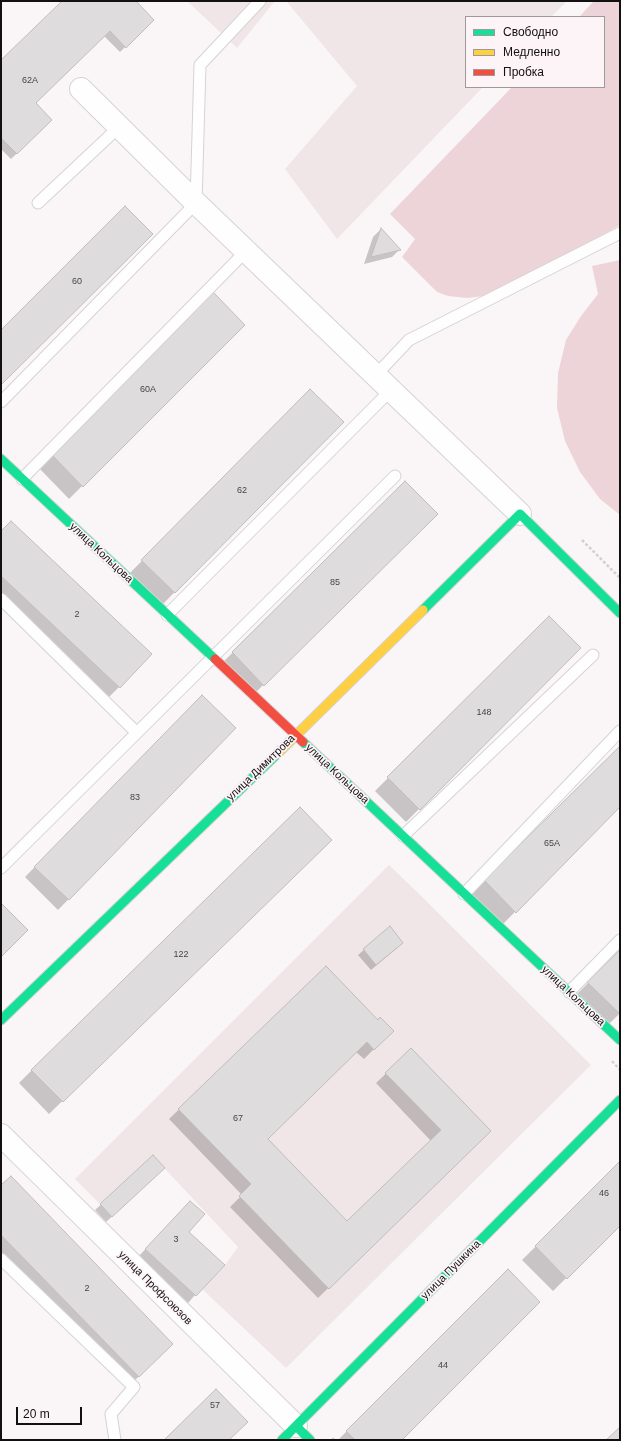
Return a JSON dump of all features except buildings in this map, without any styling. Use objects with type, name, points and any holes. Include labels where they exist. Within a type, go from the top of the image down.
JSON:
[{"type":"main road","name":"улица Кольцова","points":[[1,459],[620,1040]]},
{"type":"main road","points":[[520,514],[620,613]]},
{"type":"main road","name":"улица Димитрова","points":[[1,1020],[296,735],[520,514]]},
{"type":"main road","name":"улица Пушкина","points":[[296,1435],[620,1100]]},
{"type":"street","points":[[81,89],[196,203],[520,514]]},
{"type":"street","name":"улица Профсоюзов","points":[[1,1135],[296,1435]]},
{"type":"lane","points":[[1,402],[196,203],[200,65],[260,1]]},
{"type":"lane","points":[[38,203],[119,127]]},
{"type":"lane","points":[[376,375],[409,340],[620,232]]},
{"type":"lane","points":[[22,479],[246,251]]},
{"type":"lane","points":[[167,614],[392,390]]},
{"type":"lane","points":[[1,868],[395,476]]},
{"type":"lane","points":[[1,599],[136,732]]},
{"type":"lane","points":[[403,836],[593,655]]},
{"type":"lane","points":[[464,894],[620,731]]},
{"type":"lane","points":[[569,992],[620,940]]},
{"type":"lane","points":[[1,1258],[134,1387],[111,1414],[115,1440]]},
{"type":"path","points":[[582,540],[620,578]]},
{"type":"path","points":[[332,1440],[336,1437]]},
{"type":"shaded area","points":[[187,1],[275,1],[237,48]]},
{"type":"shaded area","points":[[286,1],[567,1],[552,16],[465,16],[465,88],[482,88],[337,239],[285,169],[357,86]]},
{"type":"shaded area","points":[[594,1],[620,1],[620,225],[573,252],[491,295],[468,298],[448,296],[437,292],[402,257],[415,239],[390,214],[511,88],[605,88],[605,16],[580,16]]},
{"type":"shaded area","points":[[620,260],[620,515],[600,499],[580,472],[565,441],[557,408],[558,373],[566,340],[581,316],[598,294],[592,266]]},
{"type":"shaded area","points":[[389,865],[591,1065],[286,1368],[202,1289],[225,1265],[238,1247],[153,1156],[100,1204],[75,1179]]},
{"type":"traffic: fast","points":[[1,459],[215,659]]},
{"type":"traffic: fast","points":[[423,610],[520,514],[620,613]]},
{"type":"traffic: fast","points":[[303,742],[620,1040]]},
{"type":"traffic: fast","points":[[1,1020],[277,754]]},
{"type":"traffic: fast","points":[[282,1440],[620,1100]]},
{"type":"traffic: fast","points":[[296,1426],[310,1440]]},
{"type":"traffic: slow","points":[[277,754],[423,610]]},
{"type":"traffic: jam","points":[[215,659],[303,742]]}]
